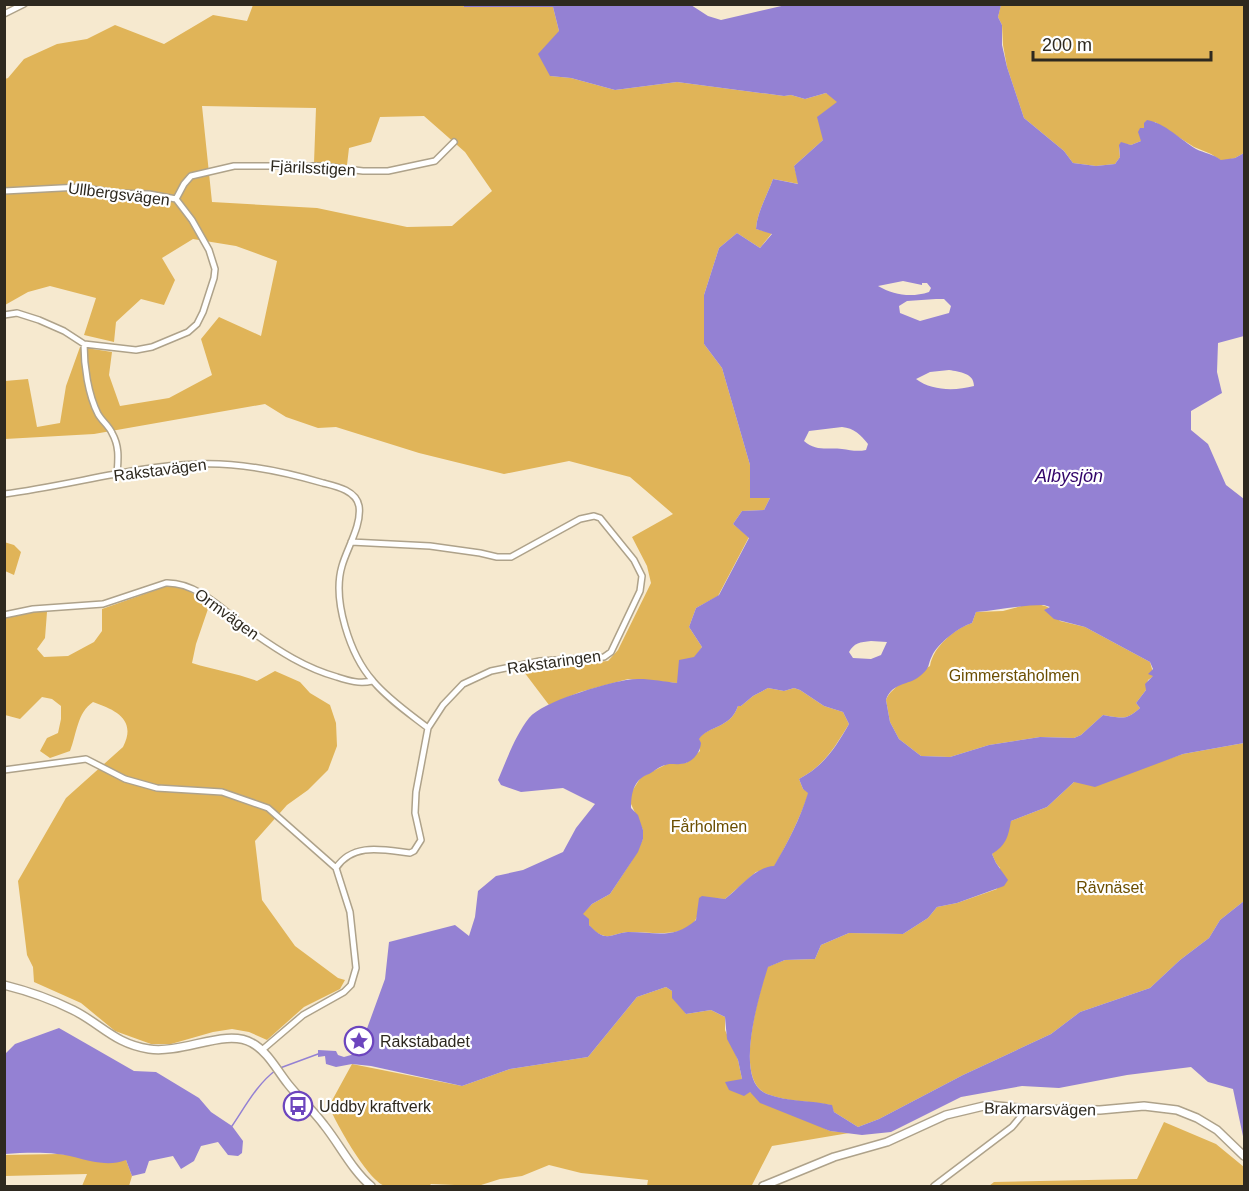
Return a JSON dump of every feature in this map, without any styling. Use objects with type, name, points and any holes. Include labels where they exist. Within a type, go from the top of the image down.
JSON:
[{"type":"street","points":[[4,14],[24,4]]},
{"type":"street","name":"Fjärilsstigen","points":[[176,199],[191,176],[234,166],[322,166],[363,171],[388,171],[435,161],[454,141]]},
{"type":"street","name":"Ullbergsvägen","points":[[4,191],[80,187],[176,199],[209,249],[215,269],[206,306],[197,324],[188,332],[152,347],[136,350],[84,344],[64,331],[39,320],[17,313],[4,315]]},
{"type":"street","points":[[84,344],[92,396],[98,414],[112,433],[119,453],[117,474]]},
{"type":"street","name":"Rakstavägen","points":[[4,494],[43,489],[117,474],[199,463],[245,465],[280,471],[347,490],[357,500],[359,506],[358,520],[341,568],[340,603],[350,639],[361,664],[372,681],[428,728]]},
{"type":"street","name":"Rakstaringen","points":[[351,542],[430,546],[480,552],[497,557],[511,557],[580,519],[594,516],[600,518],[609,527],[634,560],[642,576],[640,591],[611,652],[604,657],[540,661],[491,671],[463,684],[443,705],[428,728]]},
{"type":"street","name":"Ormvägen","points":[[4,615],[33,609],[103,604],[166,583],[177,583],[207,598],[288,657],[318,672],[363,683],[372,681]]},
{"type":"street","points":[[336,868],[348,855],[362,850],[410,853],[418,846],[421,840],[415,813],[416,792],[428,728]]},
{"type":"street","points":[[4,770],[86,759],[125,779],[157,788],[222,792],[268,808],[336,868],[350,912],[356,968],[351,985],[344,992],[303,1015],[262,1050]]},
{"type":"street","points":[[4,985],[34,992],[75,1011],[100,1029],[133,1046],[152,1050],[175,1050],[227,1037],[252,1042],[262,1050],[283,1078],[323,1123],[371,1186]]},
{"type":"street","name":"Brakmarsvägen","points":[[763,1186],[834,1157],[887,1142],[946,1115],[988,1105],[1027,1109],[1100,1110],[1144,1106],[1177,1110],[1218,1130],[1245,1156]]},
{"type":"street","points":[[934,1186],[1012,1127],[1027,1109]]},
{"type":"green space","points":[[463,4],[464,7],[553,7],[559,31],[550,76],[571,78],[615,90],[677,82],[791,95],[805,99],[826,93],[841,101],[823,140],[794,166],[799,184],[773,179],[760,210],[756,229],[772,233],[760,248],[737,233],[719,248],[704,295],[704,344],[722,368],[750,465],[750,498],[770,498],[764,510],[742,511],[733,524],[749,537],[718,596],[696,608],[689,627],[702,647],[677,683],[628,679],[580,692],[549,705],[521,668],[608,661],[618,650],[651,583],[647,566],[632,537],[673,514],[630,477],[569,461],[504,474],[419,453],[336,427],[318,428],[286,417],[265,404],[94,434],[5,439],[5,381],[28,379],[37,427],[60,423],[66,386],[80,347],[112,352],[109,375],[120,406],[169,398],[212,375],[201,339],[219,317],[261,336],[277,261],[236,246],[193,239],[162,258],[175,280],[164,305],[141,299],[116,322],[114,342],[84,335],[96,298],[50,286],[28,292],[5,305],[5,79],[24,59],[57,44],[87,39],[115,25],[164,44],[213,15],[247,21],[253,5]],"holes":[[[202,106],[316,108],[314,163],[347,165],[349,148],[371,142],[380,117],[424,116],[465,152],[492,191],[452,226],[407,227],[317,208],[212,202]]]},
{"type":"green space","points":[[1001,4],[1244,5],[1244,153],[1222,161],[1194,147],[1155,122],[1144,128],[1141,141],[1131,145],[1121,143],[1120,157],[1115,164],[1096,166],[1073,163],[1064,151],[1024,118],[1007,67],[1002,25],[998,17]]},
{"type":"green space","points":[[4,542],[14,545],[21,552],[14,575],[5,571]]},
{"type":"green space","points":[[170,585],[186,588],[209,606],[192,663],[257,681],[275,671],[300,682],[310,693],[330,705],[336,723],[337,746],[328,770],[308,790],[287,805],[255,841],[262,900],[295,946],[338,978],[345,980],[340,989],[304,1007],[267,1040],[249,1032],[232,1029],[171,1044],[151,1044],[115,1031],[81,1003],[34,982],[33,967],[27,955],[18,881],[66,798],[123,747],[127,738],[127,730],[122,717],[93,702],[81,718],[70,751],[50,758],[40,751],[47,738],[58,733],[61,706],[52,699],[42,697],[20,719],[5,715],[4,617],[31,611],[47,612],[45,638],[37,649],[44,657],[68,656],[94,642],[102,631],[102,609]]},
{"type":"green space","name":"Gimmerstaholmen","points":[[1025,605],[1046,606],[1060,621],[1085,627],[1150,662],[1154,676],[1148,680],[1146,690],[1136,703],[1140,708],[1123,718],[1103,715],[1081,735],[1074,738],[1040,737],[989,745],[950,757],[921,756],[899,739],[890,722],[886,700],[893,690],[930,666],[935,652],[945,640],[972,623],[976,612],[1003,611]]},
{"type":"green space","name":"Fårholmen","points":[[768,688],[784,691],[794,688],[800,690],[824,706],[843,712],[849,724],[822,762],[799,779],[803,789],[809,792],[774,867],[756,872],[725,899],[710,898],[699,905],[697,917],[683,930],[661,933],[625,932],[608,936],[594,931],[582,914],[592,904],[610,894],[643,839],[643,830],[631,804],[631,793],[641,777],[667,764],[686,763],[700,751],[698,739],[730,719],[738,706]]},
{"type":"green space","name":"Rävnäset","points":[[1244,743],[1244,901],[1220,920],[1209,938],[1180,960],[1150,988],[1080,1012],[1051,1034],[963,1075],[879,1119],[858,1127],[834,1112],[831,1105],[775,1097],[757,1086],[751,1072],[751,1035],[767,967],[785,960],[815,959],[821,945],[849,933],[903,934],[928,918],[937,907],[957,903],[997,889],[1000,868],[992,854],[1011,821],[1047,807],[1074,782],[1144,767],[1183,754]]},
{"type":"green space","points":[[666,987],[672,991],[686,1014],[711,1010],[725,1017],[725,1030],[738,1060],[742,1079],[750,1092],[830,1131],[849,1133],[772,1146],[752,1185],[749,1186],[647,1186],[648,1180],[581,1173],[549,1165],[522,1176],[500,1179],[478,1186],[431,1184],[429,1186],[396,1187],[379,1183],[371,1175],[345,1138],[329,1106],[352,1064],[462,1086],[510,1069],[588,1057],[637,997]]},
{"type":"green space","points":[[1164,1122],[1216,1144],[1244,1167],[1244,1186],[989,1186],[994,1182],[1137,1179]]},
{"type":"green space","points":[[59,1154],[126,1160],[132,1176],[129,1186],[82,1186],[87,1174],[5,1176],[4,1155]]},
{"type":"water","name":"Albysjön","points":[[790,4],[1001,5],[998,17],[1002,25],[1002,45],[1024,118],[1064,151],[1073,163],[1096,166],[1115,164],[1120,157],[1121,142],[1131,145],[1141,141],[1138,132],[1140,128],[1144,128],[1147,120],[1173,132],[1196,149],[1221,160],[1235,158],[1244,153],[1244,336],[1218,343],[1217,372],[1222,393],[1191,411],[1191,430],[1208,444],[1226,485],[1244,499],[1244,743],[1183,754],[1095,787],[1074,782],[1047,807],[1011,821],[1006,840],[992,854],[1008,880],[1004,886],[957,903],[937,907],[928,918],[903,934],[849,933],[821,945],[815,959],[785,960],[768,967],[751,1035],[751,1072],[757,1086],[775,1097],[832,1105],[834,1112],[858,1127],[879,1119],[963,1075],[1051,1034],[1080,1012],[1150,988],[1180,960],[1209,938],[1220,920],[1244,901],[1244,1141],[1233,1089],[1208,1082],[1191,1067],[1127,1075],[1059,1088],[1022,1086],[961,1097],[891,1132],[862,1135],[830,1131],[760,1103],[750,1092],[744,1096],[729,1090],[725,1082],[742,1079],[738,1060],[727,1039],[725,1017],[711,1010],[686,1014],[672,998],[672,991],[666,987],[637,997],[588,1057],[510,1069],[462,1086],[371,1066],[352,1064],[336,1067],[326,1064],[325,1056],[318,1057],[318,1050],[336,1051],[338,1055],[344,1057],[351,1055],[361,1045],[385,979],[389,942],[455,925],[469,936],[475,917],[478,891],[496,876],[523,870],[563,852],[576,828],[595,804],[563,788],[521,792],[501,785],[498,780],[515,740],[529,718],[547,705],[589,689],[616,682],[638,679],[677,683],[679,660],[694,657],[702,647],[689,627],[696,608],[719,595],[749,538],[733,524],[742,511],[764,510],[770,498],[750,498],[750,465],[722,368],[704,344],[704,295],[719,248],[737,233],[760,248],[772,234],[756,229],[760,210],[773,179],[798,184],[794,166],[823,140],[817,117],[837,102],[826,93],[805,99],[791,95],[677,82],[615,90],[571,78],[550,76],[538,54],[559,31],[553,7],[464,7],[463,5],[691,5],[708,16],[721,20]],"holes":[[[903,281],[922,285],[922,283],[927,283],[931,288],[929,292],[909,295],[890,292],[878,286]],[[936,299],[944,299],[951,306],[949,313],[920,321],[900,313],[899,306],[907,301]],[[949,370],[969,376],[974,386],[944,389],[929,386],[916,379],[930,372]],[[842,427],[857,433],[868,444],[866,450],[857,451],[818,448],[804,441],[809,431]],[[1027,606],[1050,607],[1044,610],[1054,619],[1085,627],[1150,662],[1153,669],[1148,674],[1153,676],[1145,684],[1146,690],[1136,703],[1140,708],[1123,718],[1103,715],[1081,735],[1074,738],[1040,737],[989,745],[950,757],[921,756],[899,739],[890,722],[886,700],[892,690],[923,673],[939,646],[955,632],[972,623],[976,612]],[[871,641],[887,642],[881,655],[871,659],[853,658],[849,652],[851,649]],[[768,688],[784,691],[794,688],[824,706],[843,712],[849,724],[828,755],[816,768],[799,779],[803,789],[808,793],[793,830],[774,866],[754,874],[725,899],[702,896],[699,898],[696,920],[680,930],[664,934],[625,932],[608,936],[598,933],[589,925],[589,919],[583,914],[592,904],[610,894],[638,852],[643,839],[643,830],[638,815],[631,808],[637,783],[661,766],[684,764],[691,760],[700,747],[699,739],[708,731],[725,723],[738,706]]]},
{"type":"water","points":[[59,1028],[134,1071],[156,1072],[199,1098],[211,1112],[232,1126],[243,1141],[242,1153],[238,1156],[228,1155],[218,1142],[201,1146],[194,1161],[181,1169],[173,1156],[149,1161],[145,1173],[132,1176],[126,1160],[100,1163],[50,1153],[5,1154],[5,1054],[15,1044]]},
{"type":"waterway","points":[[280,1068],[318,1054]]},
{"type":"waterway","points":[[232,1126],[257,1089],[276,1070]]},
{"type":"place","name":"Rakstabadet","points":[[359,1041]]},
{"type":"place","name":"Uddby kraftverk","points":[[298,1106]]}]
